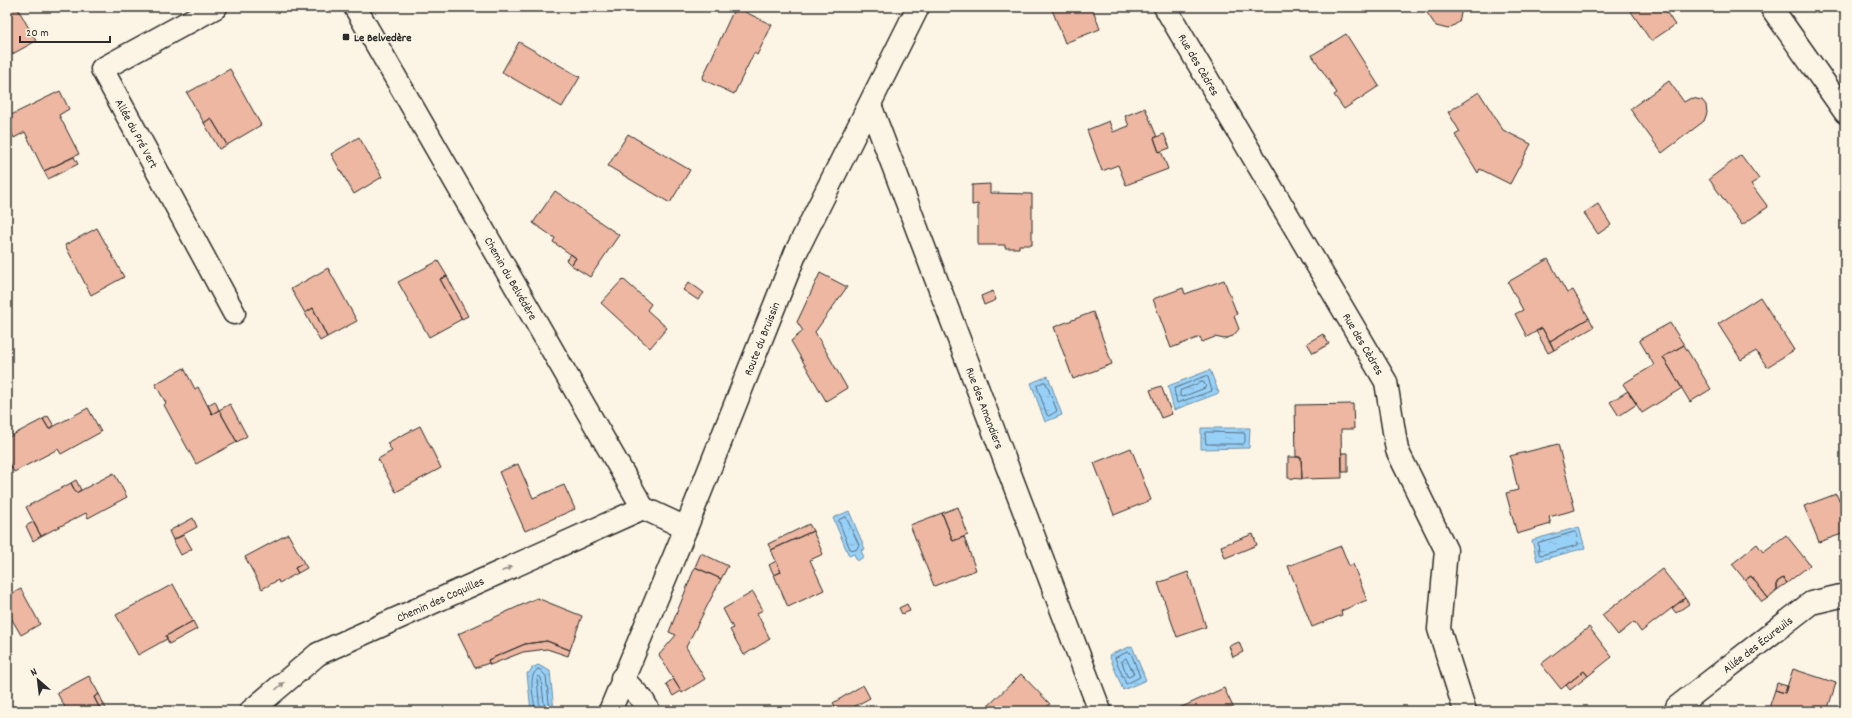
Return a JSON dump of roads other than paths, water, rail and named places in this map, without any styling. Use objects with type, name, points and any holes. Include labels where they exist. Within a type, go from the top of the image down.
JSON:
[{"type":"street","name":"Allée du Pré Vert","points":[[216,7],[102,69],[234,313]]},
{"type":"street","name":"Chemin du Belvédère","points":[[355,7],[643,508]]},
{"type":"street","name":"Route du Bruissin","points":[[610,711],[622,678],[686,528],[796,252],[918,7]]},
{"type":"street","name":"Rue des Cèdres","points":[[1165,7],[1386,382],[1397,450],[1446,550],[1439,629],[1465,711]]},
{"type":"street","points":[[1770,7],[1845,112]]},
{"type":"street","name":"Rue des Amandiers","points":[[870,105],[1100,711]]},
{"type":"street","points":[[643,508],[686,528]]},
{"type":"street","name":"Chemin des Coquilles","points":[[251,711],[318,654],[643,508]]},
{"type":"street","name":"Allée des Écureuils","points":[[1678,707],[1812,603],[1845,595]]},
{"type":"street","points":[[622,678],[642,699],[649,711]]},
{"type":"water","points":[[1210,370],[1219,393],[1174,410],[1168,386]]},
{"type":"water","points":[[1048,376],[1062,415],[1045,422],[1031,383]]},
{"type":"water","points":[[1201,428],[1250,428],[1249,448],[1201,449]]},
{"type":"water","points":[[849,511],[865,549],[861,551],[864,557],[857,561],[854,554],[849,556],[833,518]]},
{"type":"water","points":[[1579,527],[1585,548],[1537,561],[1532,540]]},
{"type":"water","points":[[1132,646],[1146,680],[1123,690],[1109,655]]},
{"type":"water","points":[[538,665],[550,671],[554,711],[531,711],[527,673]]},
{"type":"place","name":"Le Belvedère","points":[[346,37]]}]
